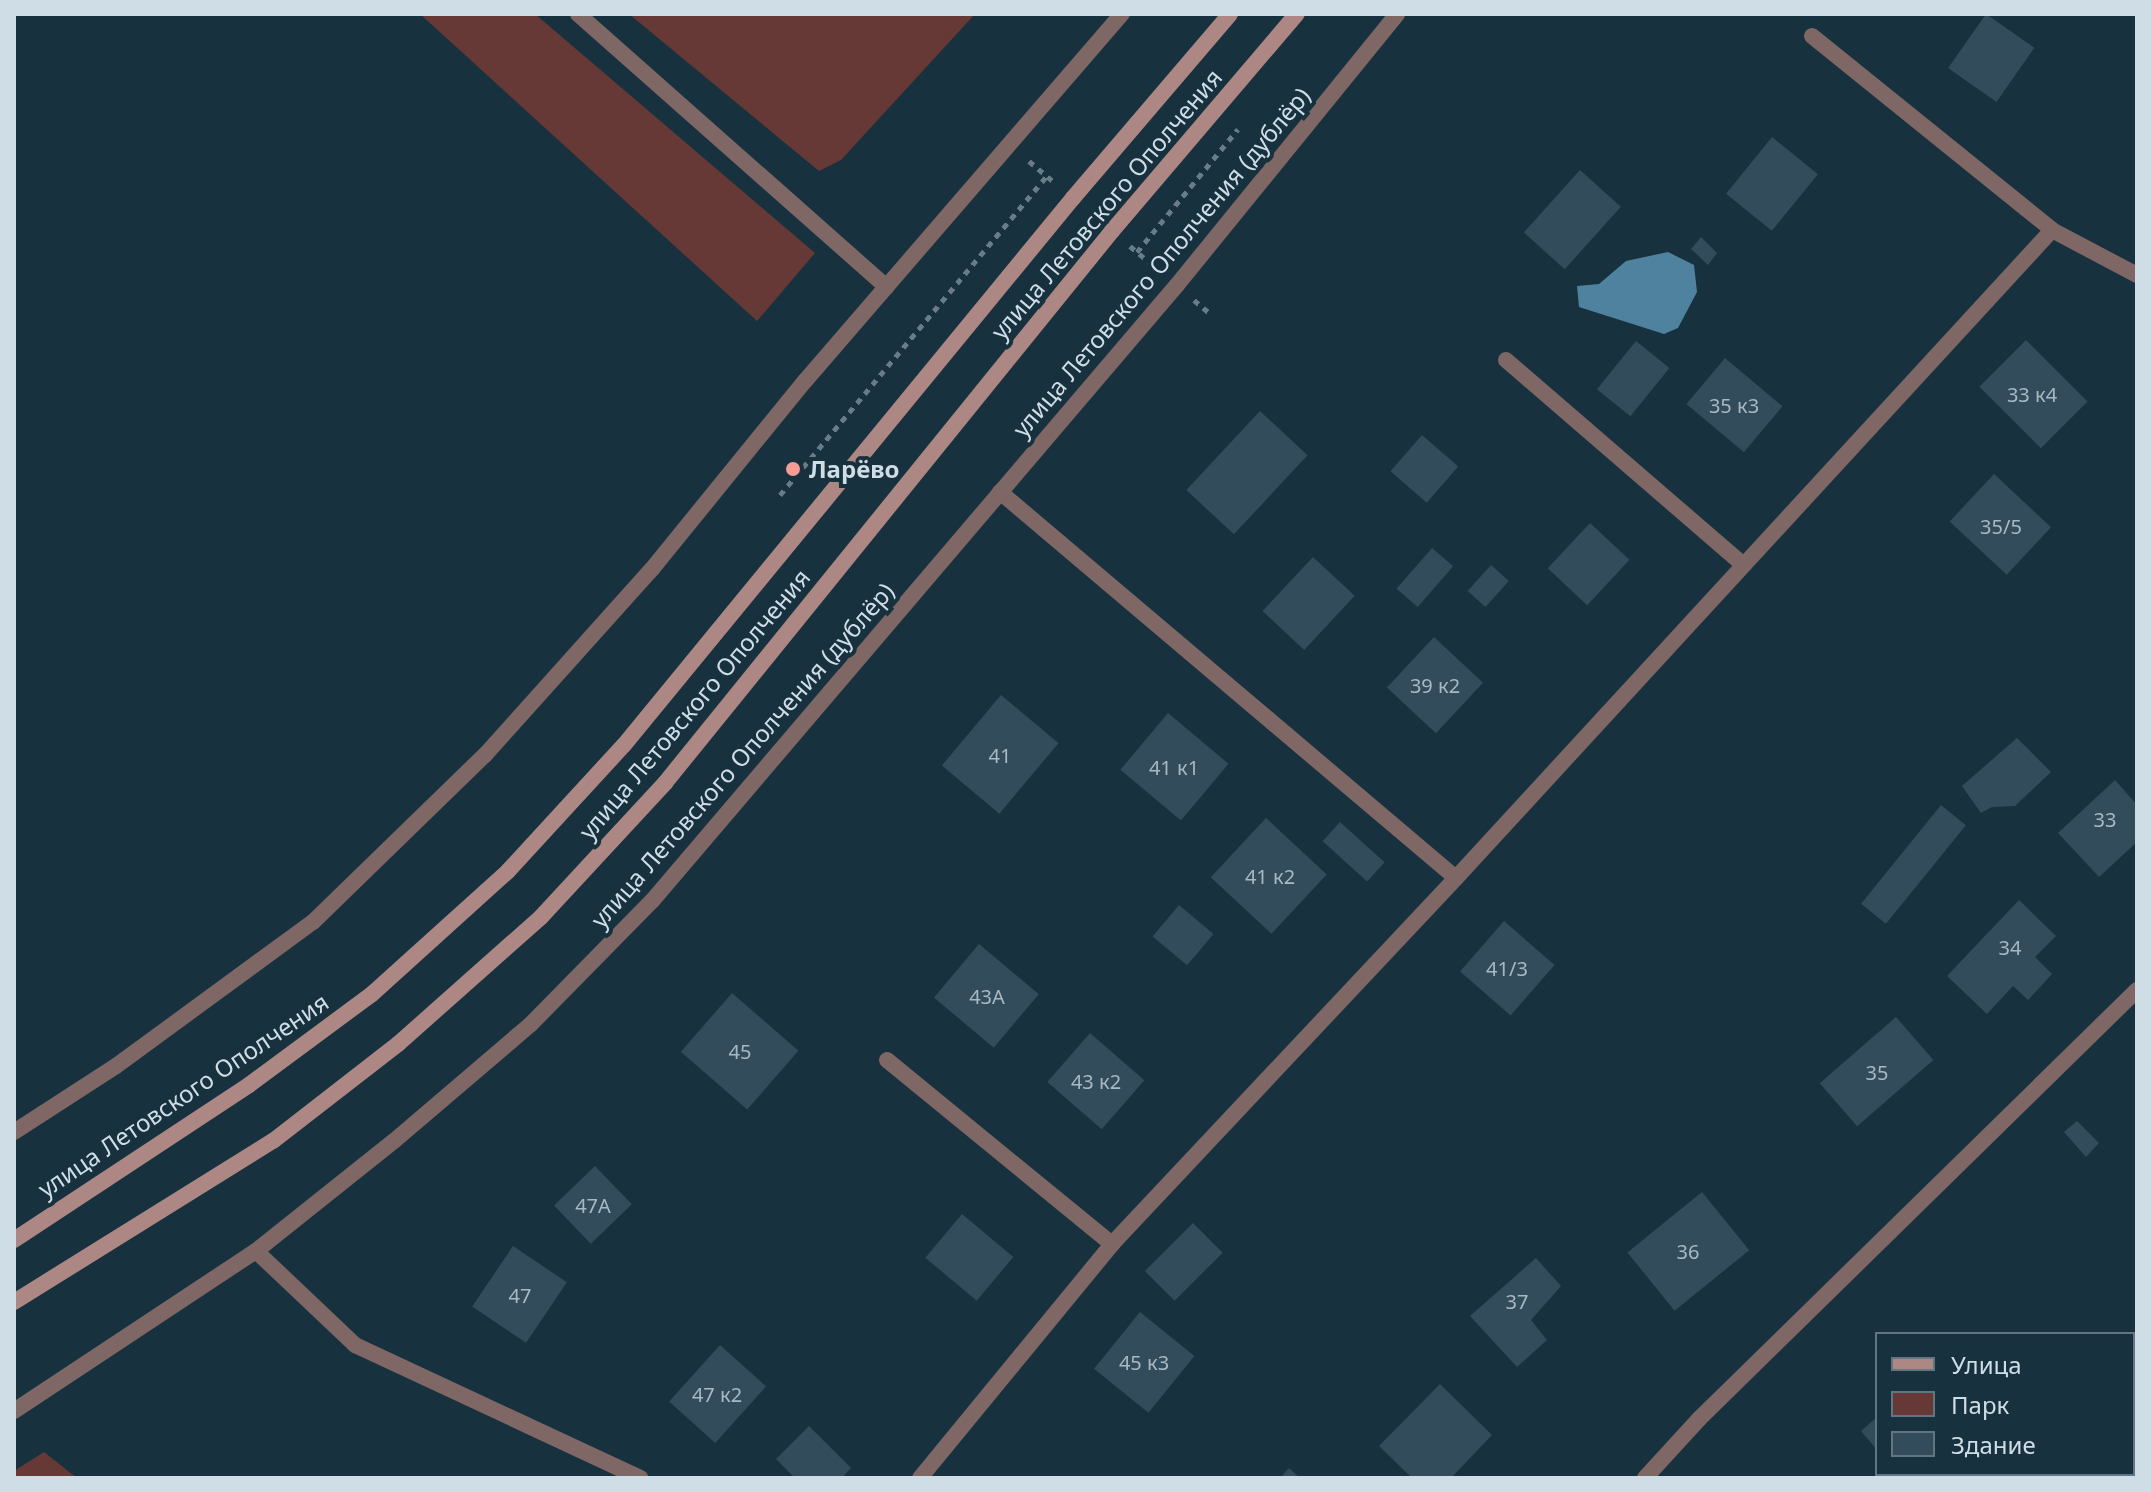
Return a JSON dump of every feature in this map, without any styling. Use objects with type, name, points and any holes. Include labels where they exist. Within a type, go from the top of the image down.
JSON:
[{"type":"main road","name":"улица Летовского Ополчения","points":[[14,1240],[249,1085],[372,994],[508,871],[624,745],[1053,222],[1230,14]]},
{"type":"main road","name":"улица Летовского Ополчения","points":[[14,1302],[273,1141],[398,1044],[541,917],[665,783],[1112,231],[1297,14]]},
{"type":"street","points":[[578,14],[887,287]]},
{"type":"street","points":[[14,1132],[116,1066],[313,922],[485,755],[652,569],[887,287],[1122,14]]},
{"type":"street","name":"улица Летовского Ополчения (дублёр)","points":[[14,1411],[256,1251],[405,1132],[530,1025],[652,901],[1177,285],[1397,14]]},
{"type":"street","points":[[1812,36],[2052,230],[2137,275]]},
{"type":"street","points":[[920,1478],[1112,1244],[1456,878],[2052,230]]},
{"type":"street","points":[[1506,360],[1742,564]]},
{"type":"street","points":[[1000,492],[1456,878]]},
{"type":"street","points":[[1645,1478],[1699,1419],[2137,990]]},
{"type":"street","points":[[887,1060],[1112,1244]]},
{"type":"street","points":[[256,1251],[287,1284],[355,1345],[640,1478]]},
{"type":"path","points":[[1137,252],[1245,120]]},
{"type":"path","points":[[780,495],[1047,176]]},
{"type":"green space","points":[[420,14],[535,14],[815,253],[757,321]]},
{"type":"green space","points":[[629,14],[975,14],[841,160],[819,171]]},
{"type":"green space","points":[[44,1452],[77,1478],[14,1478],[14,1471]]},
{"type":"water","points":[[1668,252],[1694,265],[1697,292],[1678,328],[1664,334],[1579,307],[1577,286],[1599,284],[1626,261]]},
{"type":"water","points":[[2135,1362],[2137,1478],[1982,1478],[2135,1476]]},
{"type":"building","points":[[1986,14],[2034,48],[1996,102],[1948,68]]},
{"type":"building","points":[[1772,137],[1818,174],[1772,231],[1726,194]]},
{"type":"building","points":[[1580,170],[1621,207],[1565,269],[1524,232]]},
{"type":"building","points":[[1701,237],[1717,253],[1708,265],[1691,249]]},
{"type":"building","points":[[2026,340],[2088,402],[2041,448],[1979,387]]},
{"type":"building","points":[[1636,341],[1669,368],[1630,416],[1597,389]]},
{"type":"building","points":[[1725,358],[1782,406],[1744,452],[1686,404]]},
{"type":"building","points":[[1260,411],[1308,455],[1234,534],[1186,490]]},
{"type":"building","points":[[1422,435],[1458,466],[1427,503],[1391,471]]},
{"type":"building","points":[[1994,474],[2051,527],[2007,575],[1950,522]]},
{"type":"building","points":[[1590,523],[1629,560],[1587,605],[1548,568]]},
{"type":"building","points":[[1432,548],[1453,566],[1418,607],[1397,589]]},
{"type":"building","points":[[1313,557],[1355,596],[1304,650],[1263,611]]},
{"type":"building","points":[[1491,565],[1509,581],[1485,607],[1468,591]]},
{"type":"building","points":[[1434,637],[1483,683],[1436,733],[1387,687]]},
{"type":"building","points":[[1001,695],[1058,743],[999,814],[942,765]]},
{"type":"building","points":[[1168,713],[1229,764],[1181,820],[1120,770]]},
{"type":"building","points":[[2017,738],[2051,772],[2015,806],[1992,807],[1981,813],[1962,786]]},
{"type":"building","points":[[2115,780],[2137,805],[2137,842],[2099,877],[2058,833]]},
{"type":"building","points":[[1941,805],[1966,825],[1886,924],[1861,904]]},
{"type":"building","points":[[1266,818],[1327,875],[1271,934],[1211,877]]},
{"type":"building","points":[[1340,822],[1385,862],[1367,881],[1323,841]]},
{"type":"building","points":[[2019,900],[2056,936],[2035,957],[2052,974],[2028,1000],[2013,986],[1987,1014],[1947,976]]},
{"type":"building","points":[[1179,905],[1213,934],[1187,965],[1153,936]]},
{"type":"building","points":[[1504,921],[1555,965],[1511,1016],[1460,972]]},
{"type":"building","points":[[979,944],[1039,994],[994,1048],[934,998]]},
{"type":"building","points":[[732,993],[798,1051],[747,1110],[681,1052]]},
{"type":"building","points":[[1896,1017],[1933,1060],[1857,1126],[1820,1083]]},
{"type":"building","points":[[1090,1033],[1144,1080],[1102,1129],[1047,1082]]},
{"type":"building","points":[[2077,1121],[2099,1143],[2086,1157],[2064,1132]]},
{"type":"building","points":[[595,1166],[632,1204],[591,1244],[554,1206]]},
{"type":"building","points":[[1702,1192],[1749,1250],[1675,1311],[1627,1252]]},
{"type":"building","points":[[962,1214],[1013,1257],[977,1301],[925,1258]]},
{"type":"building","points":[[1193,1223],[1223,1253],[1175,1301],[1145,1271]]},
{"type":"building","points":[[513,1246],[567,1282],[526,1343],[472,1307]]},
{"type":"building","points":[[1536,1258],[1561,1286],[1531,1320],[1547,1340],[1517,1367],[1470,1316]]},
{"type":"building","points":[[1140,1312],[1194,1356],[1148,1413],[1094,1369]]},
{"type":"building","points":[[720,1345],[766,1386],[715,1443],[669,1401]]},
{"type":"building","points":[[1440,1384],[1492,1435],[1451,1478],[1412,1478],[1379,1446]]},
{"type":"building","points":[[1875,1419],[1875,1448],[1861,1431]]},
{"type":"building","points":[[809,1426],[851,1468],[842,1478],[795,1478],[776,1459]]},
{"type":"building","points":[[1289,1468],[1300,1478],[1280,1478]]},
{"type":"place","name":"Ларёво","points":[[793,469]]}]
